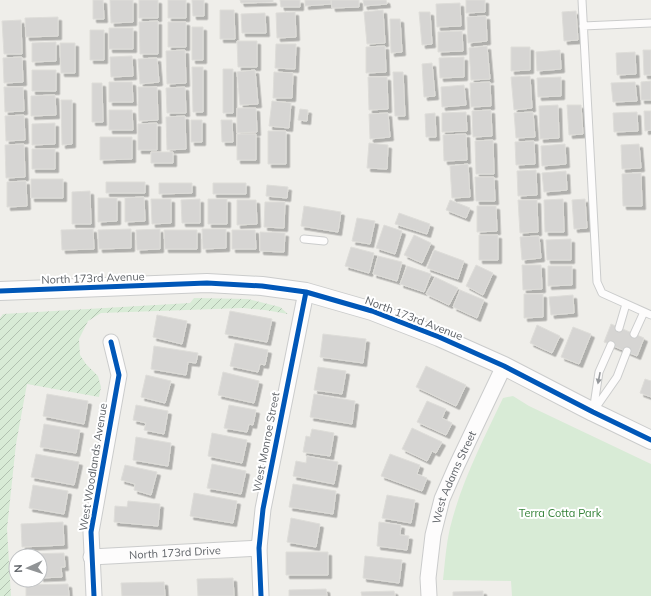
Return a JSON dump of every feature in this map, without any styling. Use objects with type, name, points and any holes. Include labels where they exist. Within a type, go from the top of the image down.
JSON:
[{"type":"street","name":"North 173rd Avenue","points":[[0,291],[207,283],[262,286],[306,292],[372,311],[439,337],[504,366],[651,440]]},
{"type":"street","name":"West Monroe Street","points":[[261,596],[259,548],[263,509],[306,292]]},
{"type":"street","name":"West Woodlands Avenue","points":[[94,596],[91,558],[91,532],[119,375],[111,342]]},
{"type":"street","name":"West Adams Street","points":[[429,596],[428,578],[433,535],[442,499],[504,366]]},
{"type":"street","name":"North 173rd Drive","points":[[91,558],[259,548]]},
{"type":"lane","points":[[582,0],[597,282],[602,293],[651,315]]},
{"type":"lane","points":[[583,26],[651,23]]},
{"type":"lane","points":[[304,239],[324,241]]},
{"type":"lane","points":[[619,328],[626,304]]},
{"type":"lane","points":[[634,334],[644,312]]},
{"type":"lane","points":[[593,412],[599,372],[611,345]]},
{"type":"lane","points":[[593,412],[617,377],[627,351]]},
{"type":"green space","points":[[194,298],[248,299],[280,307],[288,314],[243,308],[101,313],[88,321],[79,339],[80,355],[86,364],[98,376],[101,387],[99,397],[27,384],[16,444],[7,529],[8,588],[11,588],[11,596],[0,596],[0,318],[3,314],[190,303]]},
{"type":"green space","name":"Terra Cotta Park","points":[[513,396],[529,406],[651,464],[651,596],[512,596],[511,581],[443,580],[450,528],[466,478],[503,398]]},
{"type":"building","points":[[93,0],[103,0],[104,19],[93,19]]},
{"type":"building","points":[[110,0],[133,0],[133,22],[111,23]]},
{"type":"building","points":[[139,0],[158,0],[158,18],[139,18]]},
{"type":"building","points":[[168,0],[186,0],[186,18],[168,18]]},
{"type":"building","points":[[192,0],[204,0],[204,16],[193,16]]},
{"type":"building","points":[[240,0],[273,0],[273,2],[241,3]]},
{"type":"building","points":[[280,0],[300,0],[300,7],[281,7]]},
{"type":"building","points":[[305,0],[331,0],[331,4],[305,6]]},
{"type":"building","points":[[331,0],[359,0],[359,7],[332,8]]},
{"type":"building","points":[[363,0],[386,0],[387,4],[364,6]]},
{"type":"building","points":[[466,0],[485,0],[485,12],[466,13]]},
{"type":"building","points":[[460,3],[461,26],[437,27],[436,4]]},
{"type":"building","points":[[220,10],[234,10],[235,39],[220,39]]},
{"type":"building","points":[[383,10],[385,43],[367,44],[364,12]]},
{"type":"building","points":[[576,11],[578,40],[564,41],[562,12]]},
{"type":"building","points":[[295,12],[296,37],[277,38],[276,13]]},
{"type":"building","points":[[419,12],[430,12],[432,44],[422,45]]},
{"type":"building","points":[[265,13],[266,33],[242,33],[241,14]]},
{"type":"building","points":[[486,16],[487,41],[468,43],[467,17]]},
{"type":"building","points":[[58,17],[58,36],[26,37],[25,18]]},
{"type":"building","points":[[390,19],[400,19],[402,52],[391,53]]},
{"type":"building","points":[[21,20],[22,54],[4,54],[2,21]]},
{"type":"building","points":[[158,21],[158,54],[140,54],[139,22]]},
{"type":"building","points":[[168,22],[186,22],[186,47],[168,47]]},
{"type":"building","points":[[192,27],[203,27],[203,60],[192,60]]},
{"type":"building","points":[[109,28],[133,28],[133,49],[109,49]]},
{"type":"building","points":[[90,30],[104,30],[104,60],[90,60]]},
{"type":"building","points":[[462,31],[463,51],[438,52],[438,32]]},
{"type":"building","points":[[237,41],[257,41],[257,67],[238,67]]},
{"type":"building","points":[[56,42],[56,61],[32,62],[32,43]]},
{"type":"building","points":[[60,43],[75,43],[75,73],[61,73]]},
{"type":"building","points":[[276,44],[296,44],[295,69],[275,68]]},
{"type":"building","points":[[385,46],[386,72],[366,73],[366,47]]},
{"type":"building","points":[[487,46],[490,79],[471,80],[469,48]]},
{"type":"building","points":[[511,47],[530,47],[530,70],[511,71]]},
{"type":"building","points":[[185,50],[186,83],[167,84],[166,51]]},
{"type":"building","points":[[560,50],[561,69],[537,71],[536,52]]},
{"type":"building","points":[[643,50],[651,50],[651,75],[644,75]]},
{"type":"building","points":[[635,52],[636,74],[617,75],[616,53]]},
{"type":"building","points":[[132,56],[133,76],[111,77],[110,57]]},
{"type":"building","points":[[22,57],[23,82],[4,83],[3,58]]},
{"type":"building","points":[[464,57],[464,77],[440,78],[439,58]]},
{"type":"building","points":[[157,58],[159,82],[140,84],[138,59]]},
{"type":"building","points":[[432,63],[435,96],[424,97],[422,64]]},
{"type":"building","points":[[192,67],[203,67],[203,112],[193,112]]},
{"type":"building","points":[[223,69],[233,69],[233,113],[223,113]]},
{"type":"building","points":[[32,70],[56,70],[56,91],[32,91]]},
{"type":"building","points":[[255,70],[258,104],[240,105],[237,72]]},
{"type":"building","points":[[274,72],[293,73],[292,98],[273,98]]},
{"type":"building","points":[[393,72],[403,72],[405,116],[395,116]]},
{"type":"building","points":[[530,76],[532,108],[514,110],[511,77]]},
{"type":"building","points":[[368,77],[387,77],[388,109],[369,110]]},
{"type":"building","points":[[561,77],[561,96],[538,97],[537,78]]},
{"type":"building","points":[[651,81],[651,100],[641,100],[641,82]]},
{"type":"building","points":[[109,82],[132,82],[133,102],[109,102]]},
{"type":"building","points":[[490,82],[491,106],[471,107],[470,83]]},
{"type":"building","points":[[635,82],[637,101],[613,102],[611,83]]},
{"type":"building","points":[[92,83],[102,83],[103,122],[92,122]]},
{"type":"building","points":[[464,85],[466,105],[442,107],[441,87]]},
{"type":"building","points":[[4,87],[23,87],[24,111],[5,112]]},
{"type":"building","points":[[138,87],[157,87],[158,120],[139,121]]},
{"type":"building","points":[[185,87],[186,113],[167,113],[166,88]]},
{"type":"building","points":[[55,95],[56,115],[31,116],[31,96]]},
{"type":"building","points":[[61,100],[72,100],[72,144],[62,145]]},
{"type":"building","points":[[272,101],[291,103],[289,128],[269,126]]},
{"type":"building","points":[[558,105],[559,138],[540,139],[539,106]]},
{"type":"building","points":[[567,105],[581,105],[583,134],[569,135]]},
{"type":"building","points":[[237,108],[256,108],[257,132],[237,133]]},
{"type":"building","points":[[300,109],[308,110],[307,121],[298,120]]},
{"type":"building","points":[[109,110],[132,110],[133,130],[109,130]]},
{"type":"building","points":[[491,110],[492,136],[473,137],[472,111]]},
{"type":"building","points":[[644,111],[651,111],[651,130],[645,131]]},
{"type":"building","points":[[466,112],[467,131],[442,132],[442,113]]},
{"type":"building","points":[[533,112],[535,137],[516,138],[514,113]]},
{"type":"building","points":[[637,112],[638,131],[614,132],[613,113]]},
{"type":"building","points":[[388,113],[390,137],[370,139],[369,114]]},
{"type":"building","points":[[435,113],[436,137],[426,137],[425,114]]},
{"type":"building","points":[[24,115],[25,140],[6,141],[5,116]]},
{"type":"building","points":[[185,116],[186,149],[167,150],[166,117]]},
{"type":"building","points":[[191,120],[202,120],[202,142],[191,142]]},
{"type":"building","points":[[221,120],[232,120],[233,142],[222,142]]},
{"type":"building","points":[[55,123],[55,144],[32,145],[32,124]]},
{"type":"building","points":[[157,123],[157,150],[138,150],[138,124]]},
{"type":"building","points":[[268,131],[286,131],[286,164],[268,164]]},
{"type":"building","points":[[237,134],[256,134],[256,160],[237,160]]},
{"type":"building","points":[[466,134],[467,160],[444,161],[443,135]]},
{"type":"building","points":[[100,137],[132,137],[132,159],[100,160]]},
{"type":"building","points":[[493,140],[494,174],[476,174],[475,141]]},
{"type":"building","points":[[534,141],[535,164],[516,165],[515,142]]},
{"type":"building","points":[[369,143],[388,145],[387,169],[367,168]]},
{"type":"building","points":[[24,144],[25,177],[6,178],[5,145]]},
{"type":"building","points":[[565,144],[566,164],[542,166],[541,146]]},
{"type":"building","points":[[639,144],[641,168],[622,169],[621,145]]},
{"type":"building","points":[[32,149],[55,149],[55,169],[32,169]]},
{"type":"building","points":[[151,152],[173,152],[173,163],[151,163]]},
{"type":"building","points":[[468,164],[470,197],[452,198],[450,166]]},
{"type":"building","points":[[536,170],[537,195],[518,196],[517,171]]},
{"type":"building","points":[[566,171],[567,190],[544,192],[542,173]]},
{"type":"building","points":[[641,173],[642,206],[623,206],[622,174]]},
{"type":"building","points":[[475,177],[494,177],[495,201],[476,201]]},
{"type":"building","points":[[31,179],[63,179],[63,198],[31,198]]},
{"type":"building","points":[[26,181],[27,206],[7,207],[7,182]]},
{"type":"building","points":[[106,182],[145,182],[145,193],[106,193]]},
{"type":"building","points":[[159,183],[192,183],[192,193],[159,194]]},
{"type":"building","points":[[213,183],[246,183],[246,194],[213,194]]},
{"type":"building","points":[[267,185],[288,187],[287,198],[266,196]]},
{"type":"building","points":[[90,191],[91,224],[72,224],[72,192]]},
{"type":"building","points":[[144,197],[145,221],[125,222],[125,198]]},
{"type":"building","points":[[98,198],[117,198],[117,221],[98,222]]},
{"type":"building","points":[[151,199],[171,199],[171,223],[152,224]]},
{"type":"building","points":[[200,199],[200,223],[182,223],[181,200]]},
{"type":"building","points":[[208,199],[227,199],[227,224],[208,224]]},
{"type":"building","points":[[563,199],[564,232],[545,232],[544,200]]},
{"type":"building","points":[[585,199],[587,228],[574,229],[572,200]]},
{"type":"building","points":[[237,200],[256,200],[257,224],[237,225]]},
{"type":"building","points":[[450,200],[470,208],[466,218],[446,210]]},
{"type":"building","points":[[518,200],[537,200],[538,232],[520,233]]},
{"type":"building","points":[[265,202],[285,202],[284,228],[264,227]]},
{"type":"building","points":[[304,206],[341,212],[338,232],[301,226]]},
{"type":"building","points":[[477,206],[496,206],[497,231],[477,232]]},
{"type":"building","points":[[399,213],[430,224],[427,234],[395,224]]},
{"type":"building","points":[[357,218],[375,221],[370,244],[352,241]]},
{"type":"building","points":[[384,225],[402,231],[395,254],[376,248]]},
{"type":"building","points":[[93,229],[94,249],[62,250],[61,230]]},
{"type":"building","points":[[131,229],[131,248],[99,249],[98,230]]},
{"type":"building","points":[[160,229],[160,249],[137,250],[136,230]]},
{"type":"building","points":[[202,229],[226,229],[226,248],[203,249]]},
{"type":"building","points":[[164,230],[197,230],[197,249],[165,249]]},
{"type":"building","points":[[232,230],[255,230],[256,249],[232,249]]},
{"type":"building","points":[[260,232],[285,233],[284,252],[260,251]]},
{"type":"building","points":[[414,235],[431,243],[422,263],[404,255]]},
{"type":"building","points":[[479,235],[498,235],[498,260],[479,260]]},
{"type":"building","points":[[539,236],[541,258],[522,260],[520,237]]},
{"type":"building","points":[[571,239],[571,260],[547,260],[546,240]]},
{"type":"building","points":[[351,247],[374,253],[369,273],[345,266]]},
{"type":"building","points":[[434,250],[464,261],[458,279],[427,268]]},
{"type":"building","points":[[378,256],[402,262],[397,281],[373,274]]},
{"type":"building","points":[[476,265],[493,273],[483,295],[466,286]]},
{"type":"building","points":[[522,265],[541,265],[542,289],[523,290]]},
{"type":"building","points":[[407,266],[431,274],[424,292],[400,284]]},
{"type":"building","points":[[548,266],[572,266],[572,285],[548,286]]},
{"type":"building","points":[[435,277],[458,288],[449,305],[426,294]]},
{"type":"building","points":[[460,290],[484,300],[477,318],[453,307]]},
{"type":"building","points":[[524,294],[543,294],[543,317],[524,318]]},
{"type":"building","points":[[573,295],[574,313],[551,315],[549,297]]},
{"type":"building","points":[[230,311],[272,319],[267,342],[225,334]]},
{"type":"building","points":[[157,315],[187,321],[182,344],[153,337]]},
{"type":"building","points":[[611,324],[644,338],[637,356],[604,342]]},
{"type":"building","points":[[537,325],[560,336],[552,353],[530,343]]},
{"type":"building","points":[[573,327],[591,334],[579,364],[561,357]]},
{"type":"building","points":[[323,334],[366,339],[363,363],[320,357]]},
{"type":"building","points":[[235,343],[268,350],[265,365],[260,364],[258,372],[230,366]]},
{"type":"building","points":[[154,346],[198,353],[196,363],[188,362],[186,375],[151,369]]},
{"type":"building","points":[[426,366],[466,385],[456,406],[416,387]]},
{"type":"building","points":[[318,367],[346,371],[342,394],[314,390]]},
{"type":"building","points":[[223,372],[259,381],[254,403],[218,395]]},
{"type":"building","points":[[146,375],[171,381],[165,403],[141,397]]},
{"type":"building","points":[[645,379],[651,381],[651,397],[640,393]]},
{"type":"building","points":[[47,394],[88,401],[84,424],[43,416]]},
{"type":"building","points":[[314,394],[355,401],[352,424],[310,417]]},
{"type":"building","points":[[427,401],[446,409],[442,418],[452,423],[446,435],[417,422]]},
{"type":"building","points":[[136,405],[168,411],[164,434],[144,430],[146,423],[133,420]]},
{"type":"building","points":[[229,405],[256,410],[253,425],[249,424],[247,432],[224,428]]},
{"type":"building","points":[[44,424],[80,430],[76,453],[40,447]]},
{"type":"building","points":[[412,428],[442,442],[436,453],[432,451],[427,461],[402,449]]},
{"type":"building","points":[[312,429],[334,433],[330,456],[303,452],[306,436],[310,437]]},
{"type":"building","points":[[212,433],[247,440],[242,463],[208,456]]},
{"type":"building","points":[[136,437],[171,443],[168,466],[133,460]]},
{"type":"building","points":[[36,454],[79,462],[74,485],[31,477]]},
{"type":"building","points":[[390,454],[420,465],[417,474],[427,478],[422,491],[381,476]]},
{"type":"building","points":[[307,456],[338,462],[334,484],[293,476],[296,461],[306,463]]},
{"type":"building","points":[[212,464],[246,471],[241,494],[207,488]]},
{"type":"building","points":[[125,465],[157,472],[151,495],[134,490],[135,484],[121,480]]},
{"type":"building","points":[[293,484],[336,491],[333,514],[289,507]]},
{"type":"building","points":[[33,485],[68,491],[64,514],[29,508]]},
{"type":"building","points":[[194,493],[237,501],[233,523],[190,516]]},
{"type":"building","points":[[387,495],[415,500],[411,523],[382,518]]},
{"type":"building","points":[[128,501],[160,504],[158,526],[114,522],[115,506],[127,507]]},
{"type":"building","points":[[291,518],[320,524],[316,547],[287,542]]},
{"type":"building","points":[[63,522],[64,545],[22,547],[21,524]]},
{"type":"building","points":[[379,522],[401,525],[400,535],[409,536],[407,550],[377,546]]},
{"type":"building","points":[[286,552],[328,552],[328,575],[286,575]]},
{"type":"building","points":[[48,553],[64,553],[65,567],[61,567],[62,577],[48,578]]},
{"type":"building","points":[[365,556],[402,560],[399,583],[363,578]]},
{"type":"building","points":[[233,578],[234,596],[198,596],[197,579]]},
{"type":"building","points":[[164,582],[165,596],[122,596],[121,583]]},
{"type":"building","points":[[48,584],[68,584],[69,596],[26,596],[26,588],[48,588]]},
{"type":"building","points":[[326,589],[327,596],[289,596],[289,590]]},
{"type":"building","points":[[394,591],[395,596],[362,596],[361,592]]},
{"type":"building","points":[[483,591],[483,596],[453,596],[453,592]]},
{"type":"cycle path","points":[[0,291],[207,283],[262,286],[306,292],[372,311],[439,337],[504,366],[651,440]]},
{"type":"cycle path","points":[[261,596],[259,548],[263,509],[306,292]]},
{"type":"cycle path","points":[[94,596],[91,532],[119,375],[111,342]]}]
